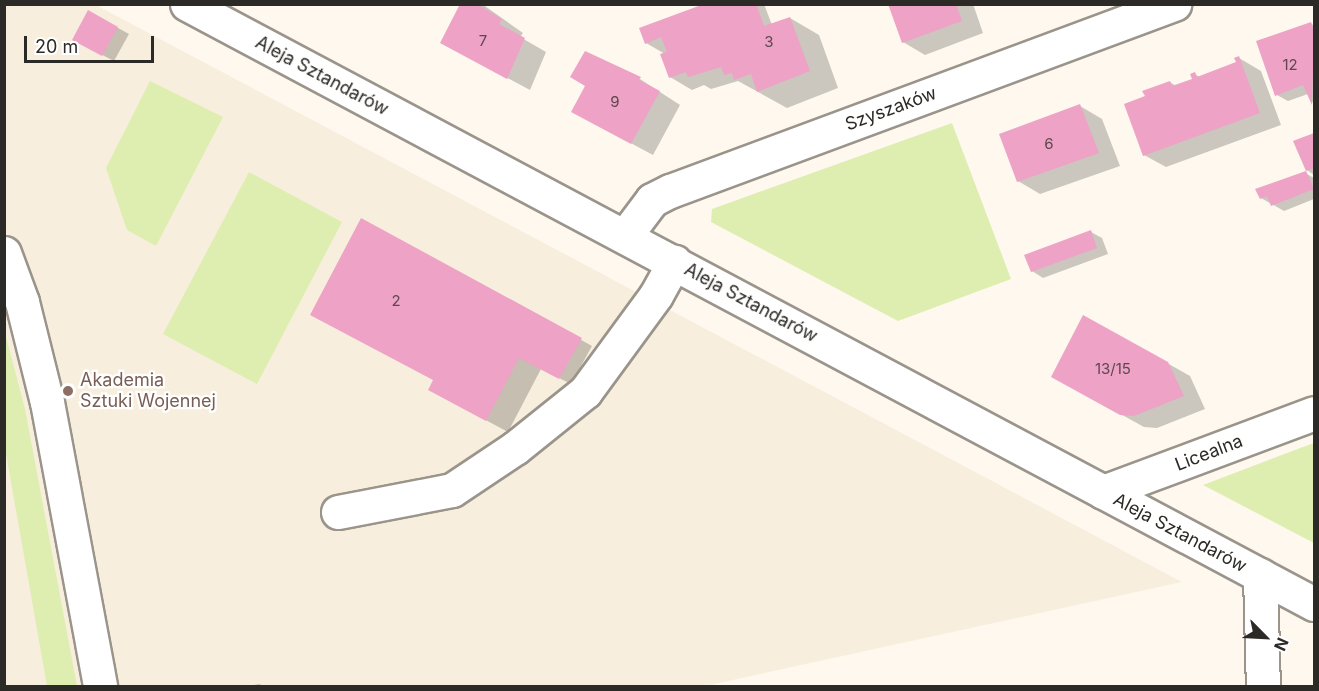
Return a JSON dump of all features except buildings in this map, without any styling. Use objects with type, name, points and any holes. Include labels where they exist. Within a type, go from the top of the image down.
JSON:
[{"type":"street","name":"Aleja Sztandarów","points":[[187,4],[1314,604]]},
{"type":"street","name":"Szyszaków","points":[[625,236],[652,200],[670,191],[1174,4]]},
{"type":"street","points":[[4,253],[22,302],[47,402],[100,687]]},
{"type":"street","points":[[338,512],[452,490],[515,448],[585,392],[656,295],[674,262]]},
{"type":"street","name":"Licealna","points":[[1103,492],[1314,413]]},
{"type":"street","points":[[1260,575],[1263,687]]},
{"type":"shaded area","points":[[4,5],[96,5],[1182,582],[705,686],[5,686]]},
{"type":"green space","points":[[150,81],[223,117],[156,246],[127,230],[106,168]]},
{"type":"green space","points":[[952,123],[1011,279],[898,321],[711,222],[712,209]]},
{"type":"green space","points":[[249,172],[342,222],[257,384],[163,334]]},
{"type":"green space","points":[[4,329],[25,409],[77,686],[47,686],[5,448]]},
{"type":"green space","points":[[1314,443],[1314,543],[1203,485],[1295,450]]},
{"type":"place","name":"Akademia Sztuki Wojennej","points":[[68,391]]}]
